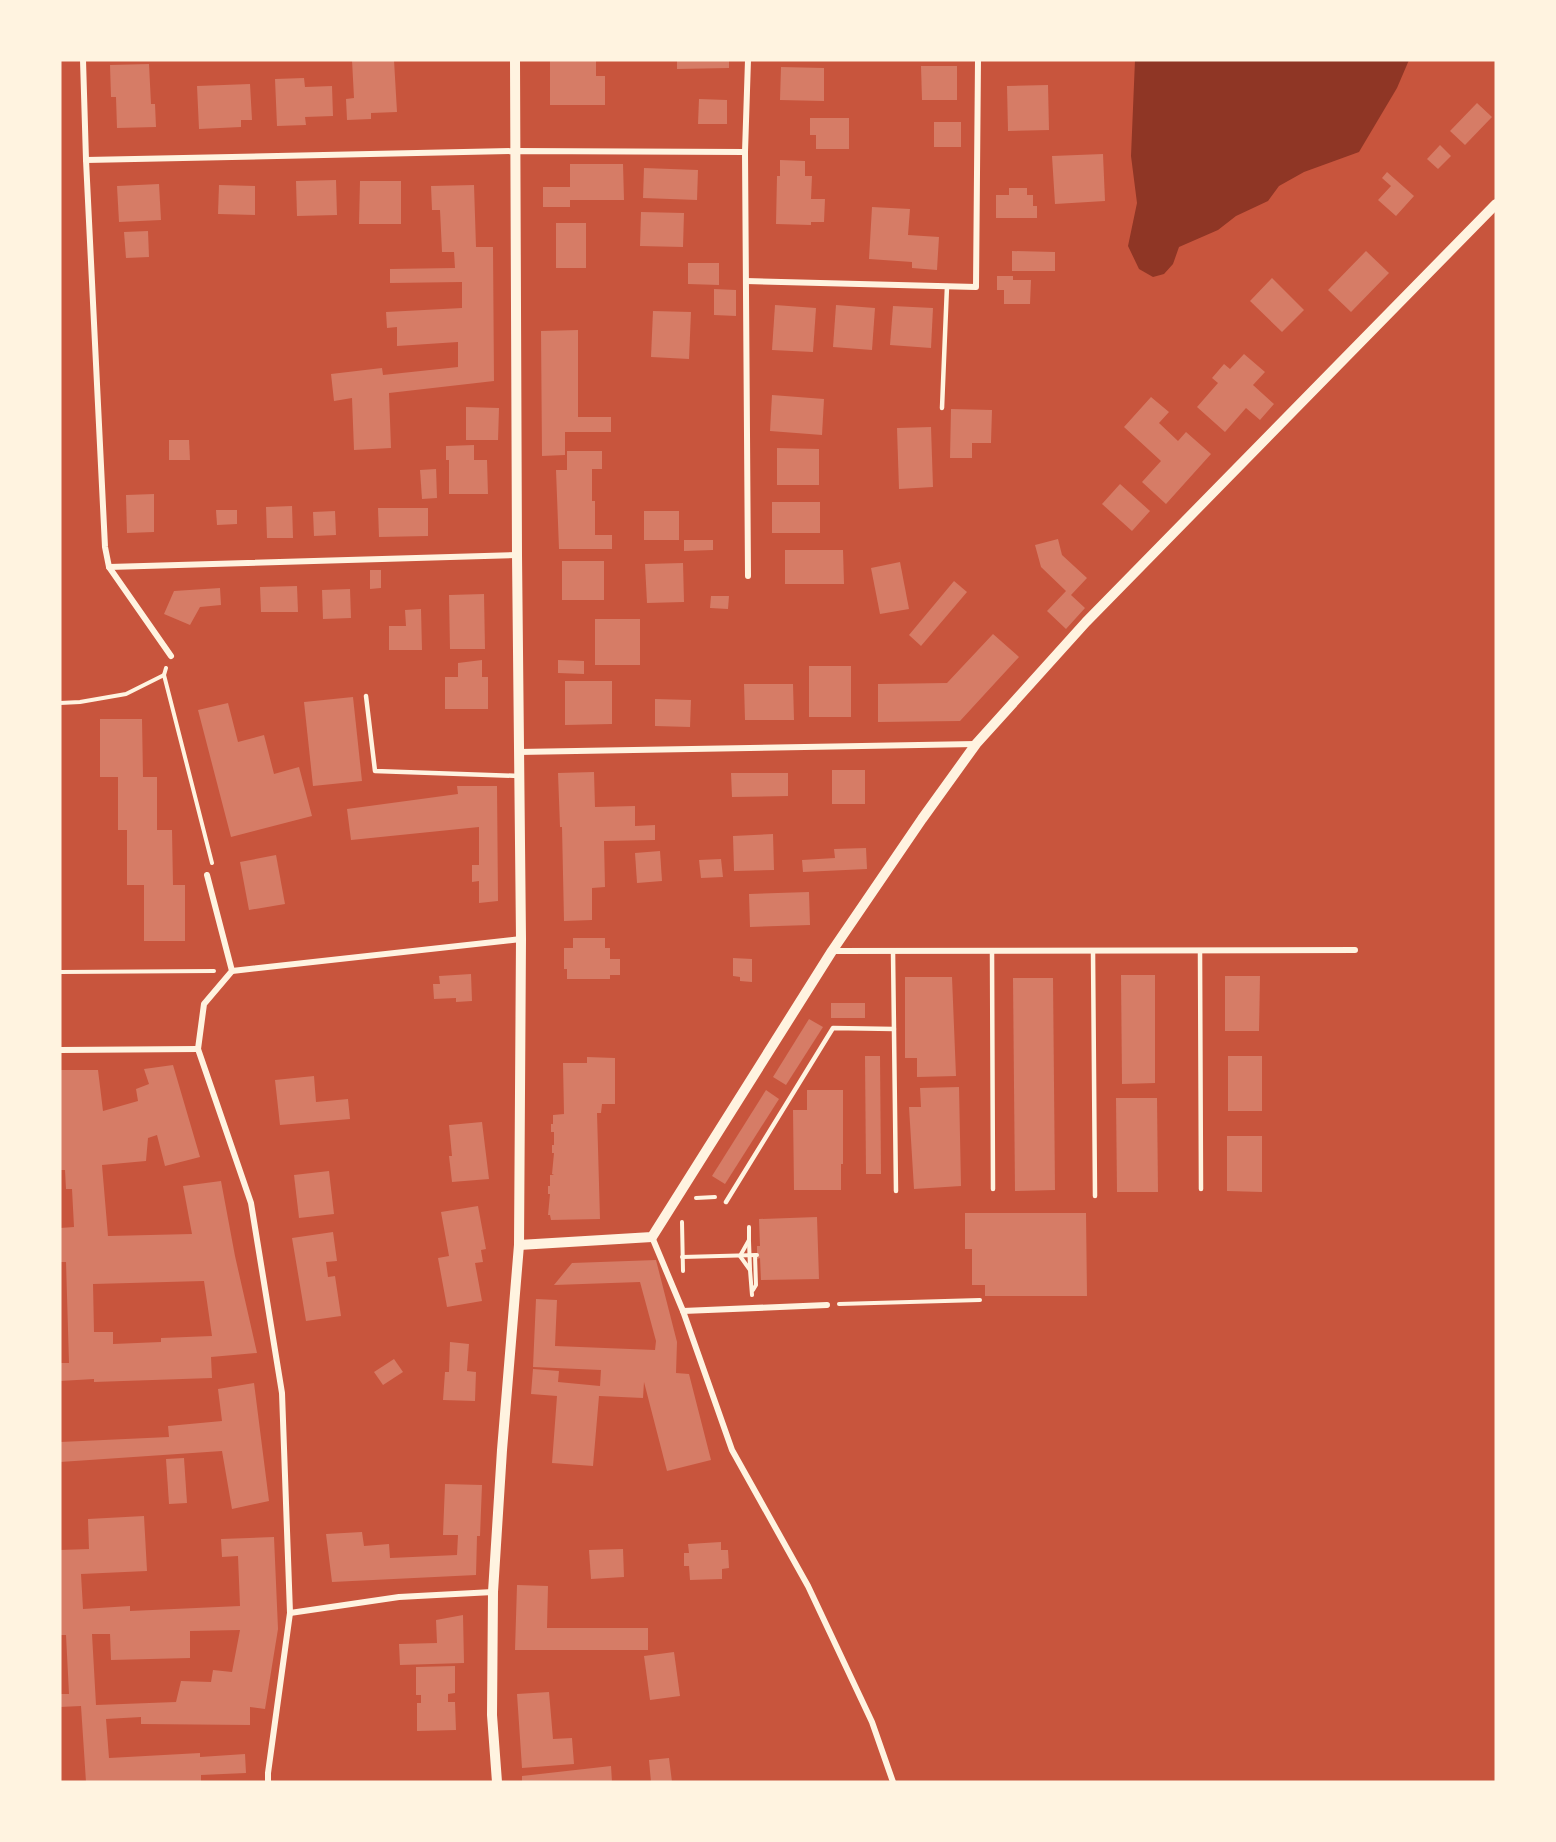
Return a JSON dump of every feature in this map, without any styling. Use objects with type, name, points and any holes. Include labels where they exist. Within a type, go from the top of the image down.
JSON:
[{"type":"street","points":[[83,60],[105,547],[109,567],[171,656]]},
{"type":"street","points":[[497,1782],[492,1714],[493,1592],[519,1245],[521,939],[515,60]]},
{"type":"street","points":[[748,60],[746,152],[748,576]]},
{"type":"street","points":[[746,281],[976,287],[978,60]]},
{"type":"street","points":[[86,160],[515,151],[746,152]]},
{"type":"street","points":[[652,1237],[832,951],[976,744],[1086,622],[1496,204]]},
{"type":"street","points":[[109,567],[517,555]]},
{"type":"street","points":[[518,752],[976,744]]},
{"type":"street","points":[[207,875],[232,971]]},
{"type":"street","points":[[268,1782],[290,1613],[282,1393],[252,1203],[198,1049],[204,1004],[232,971],[521,939]]},
{"type":"street","points":[[832,951],[1355,951]]},
{"type":"street","points":[[60,1050],[198,1049]]},
{"type":"street","points":[[519,1245],[652,1237]]},
{"type":"street","points":[[652,1237],[683,1311],[732,1450],[808,1586],[872,1722],[893,1782]]},
{"type":"street","points":[[683,1311],[827,1305]]},
{"type":"street","points":[[290,1613],[399,1597],[493,1592]]},
{"type":"lane","points":[[942,408],[947,286]]},
{"type":"lane","points":[[366,696],[375,771],[519,776]]},
{"type":"lane","points":[[893,951],[896,1191]]},
{"type":"lane","points":[[992,951],[993,1189]]},
{"type":"lane","points":[[1093,951],[1095,1196]]},
{"type":"lane","points":[[1200,951],[1201,1188]]},
{"type":"lane","points":[[726,1202],[833,1028],[894,1029]]},
{"type":"path","points":[[171,656],[164,675],[213,861],[207,875]]},
{"type":"path","points":[[60,703],[126,694],[164,675]]},
{"type":"path","points":[[60,972],[232,971]]},
{"type":"path","points":[[698,1189],[692,1198],[730,1195]]},
{"type":"path","points":[[682,1215],[682,1279]]},
{"type":"path","points":[[749,1227],[756,1285],[752,1291]]},
{"type":"path","points":[[740,1256],[749,1240]]},
{"type":"path","points":[[682,1257],[754,1255]]},
{"type":"path","points":[[753,1308],[750,1270],[754,1255]]},
{"type":"path","points":[[740,1256],[750,1270]]},
{"type":"path","points":[[827,1305],[980,1300]]},
{"type":"shaded area","points":[[1135,60],[1409,60],[1397,88],[1359,152],[1304,172],[1279,186],[1268,201],[1236,216],[1218,230],[1179,247],[1173,264],[1164,274],[1153,277],[1139,269],[1128,246],[1137,203],[1131,156]]},
{"type":"building","points":[[352,60],[394,60],[397,112],[371,113],[371,119],[347,120],[346,99],[354,98]]},
{"type":"building","points":[[550,60],[596,60],[596,76],[605,76],[605,105],[550,105]]},
{"type":"building","points":[[677,60],[729,60],[729,68],[677,69]]},
{"type":"building","points":[[149,64],[151,104],[155,104],[156,127],[117,128],[116,97],[111,97],[110,65]]},
{"type":"building","points":[[921,66],[957,66],[957,100],[922,100]]},
{"type":"building","points":[[781,67],[824,68],[824,101],[780,100]]},
{"type":"building","points":[[304,78],[305,87],[332,86],[333,116],[305,117],[306,125],[277,126],[275,79]]},
{"type":"building","points":[[250,84],[252,120],[241,120],[241,127],[199,129],[197,86]]},
{"type":"building","points":[[1048,85],[1049,130],[1008,131],[1007,86]]},
{"type":"building","points":[[699,99],[727,100],[727,124],[698,124]]},
{"type":"building","points":[[1477,103],[1492,117],[1465,145],[1450,131]]},
{"type":"building","points":[[810,118],[849,118],[849,149],[816,149],[816,135],[810,135]]},
{"type":"building","points":[[934,122],[961,122],[961,147],[934,147]]},
{"type":"building","points":[[1440,145],[1451,156],[1438,169],[1427,159]]},
{"type":"building","points":[[1103,154],[1105,201],[1055,204],[1052,156]]},
{"type":"building","points":[[780,160],[805,161],[805,176],[812,176],[811,199],[825,199],[824,222],[811,222],[811,225],[776,224],[777,176],[780,176]]},
{"type":"building","points":[[570,164],[623,164],[624,200],[570,200],[570,207],[543,207],[543,187],[570,187]]},
{"type":"building","points":[[644,168],[698,170],[697,200],[643,198]]},
{"type":"building","points":[[1387,172],[1414,196],[1396,216],[1378,200],[1391,186],[1382,178]]},
{"type":"building","points":[[336,180],[337,215],[297,216],[296,181]]},
{"type":"building","points":[[360,181],[401,181],[401,224],[359,224]]},
{"type":"building","points":[[159,184],[161,220],[119,222],[117,186]]},
{"type":"building","points":[[219,185],[255,186],[255,215],[218,214]]},
{"type":"building","points":[[474,185],[476,247],[493,247],[494,381],[389,393],[391,448],[354,450],[352,398],[334,401],[331,374],[382,368],[383,375],[458,367],[458,342],[397,346],[397,327],[387,328],[386,312],[462,308],[462,282],[390,283],[390,269],[455,268],[454,252],[442,252],[440,210],[432,210],[431,186]]},
{"type":"building","points":[[1009,188],[1027,188],[1027,195],[1033,195],[1033,206],[1037,206],[1037,218],[996,218],[996,195],[1009,195]]},
{"type":"building","points":[[872,207],[910,209],[908,235],[939,237],[937,270],[912,268],[912,262],[869,259]]},
{"type":"building","points":[[641,212],[684,213],[683,247],[640,246]]},
{"type":"building","points":[[556,223],[586,223],[586,268],[556,268]]},
{"type":"building","points":[[148,231],[149,257],[126,258],[124,232]]},
{"type":"building","points":[[1012,251],[1055,252],[1055,271],[1012,271]]},
{"type":"building","points":[[1366,251],[1389,273],[1351,312],[1328,290]]},
{"type":"building","points":[[688,263],[719,263],[719,285],[688,284]]},
{"type":"building","points":[[997,276],[1013,276],[1013,280],[1031,280],[1030,304],[1004,304],[1004,290],[997,290]]},
{"type":"building","points":[[1272,278],[1304,310],[1282,332],[1250,301]]},
{"type":"building","points":[[714,289],[736,290],[736,316],[714,315]]},
{"type":"building","points":[[775,305],[816,308],[813,352],[772,350]]},
{"type":"building","points":[[836,305],[875,308],[872,350],[833,347]]},
{"type":"building","points":[[893,306],[933,308],[931,348],[890,345]]},
{"type":"building","points":[[653,311],[691,312],[689,359],[651,357]]},
{"type":"building","points":[[578,330],[578,417],[611,417],[611,432],[565,432],[565,455],[542,456],[541,331]]},
{"type":"building","points":[[1244,354],[1265,372],[1253,385],[1274,404],[1260,420],[1246,408],[1225,432],[1197,407],[1218,383],[1212,378],[1224,364],[1230,369]]},
{"type":"building","points":[[772,395],[824,399],[822,435],[770,431]]},
{"type":"building","points":[[1151,397],[1169,412],[1159,423],[1178,441],[1186,432],[1211,454],[1166,504],[1142,482],[1161,461],[1124,427]]},
{"type":"building","points":[[466,407],[499,408],[498,440],[466,440]]},
{"type":"building","points":[[951,409],[992,410],[991,443],[972,443],[972,458],[950,458]]},
{"type":"building","points":[[931,427],[933,487],[899,489],[897,428]]},
{"type":"building","points":[[169,440],[189,440],[190,460],[169,460]]},
{"type":"building","points":[[474,445],[474,460],[487,460],[488,494],[449,494],[449,460],[446,460],[446,446]]},
{"type":"building","points":[[777,448],[819,449],[819,485],[777,485]]},
{"type":"building","points":[[567,451],[602,451],[602,469],[592,469],[595,535],[612,535],[612,549],[559,549],[556,470],[567,470]]},
{"type":"building","points":[[436,469],[437,498],[422,499],[420,470]]},
{"type":"building","points":[[1120,484],[1150,511],[1132,531],[1102,504]]},
{"type":"building","points":[[154,494],[154,532],[127,533],[126,495]]},
{"type":"building","points":[[772,502],[820,502],[820,533],[772,533]]},
{"type":"building","points":[[292,506],[293,538],[267,538],[266,507]]},
{"type":"building","points":[[378,508],[428,508],[428,536],[379,537]]},
{"type":"building","points":[[216,510],[237,510],[237,524],[217,525]]},
{"type":"building","points":[[335,511],[336,535],[314,536],[313,512]]},
{"type":"building","points":[[644,511],[679,511],[679,540],[644,540]]},
{"type":"building","points":[[1058,539],[1062,555],[1087,578],[1071,595],[1085,608],[1066,629],[1047,611],[1066,591],[1041,567],[1035,545]]},
{"type":"building","points":[[684,540],[713,540],[713,550],[684,551]]},
{"type":"building","points":[[785,550],[843,550],[844,584],[785,584]]},
{"type":"building","points":[[562,561],[604,561],[604,600],[562,600]]},
{"type":"building","points":[[900,562],[909,609],[880,614],[871,568]]},
{"type":"building","points":[[683,563],[684,602],[647,603],[645,564]]},
{"type":"building","points":[[370,570],[381,570],[381,588],[370,589]]},
{"type":"building","points":[[954,581],[967,592],[921,646],[909,635]]},
{"type":"building","points":[[297,586],[298,612],[261,612],[260,587]]},
{"type":"building","points":[[220,588],[221,605],[200,607],[190,625],[164,614],[174,591]]},
{"type":"building","points":[[350,589],[351,618],[323,619],[322,590]]},
{"type":"building","points":[[484,594],[485,649],[450,649],[449,595]]},
{"type":"building","points":[[711,596],[729,596],[728,609],[710,608]]},
{"type":"building","points":[[421,609],[422,650],[389,650],[389,626],[406,626],[405,610]]},
{"type":"building","points":[[595,619],[640,619],[640,665],[595,665]]},
{"type":"building","points":[[993,634],[1019,657],[960,721],[878,722],[878,684],[947,683]]},
{"type":"building","points":[[482,660],[482,677],[488,677],[488,709],[445,709],[445,677],[458,677],[458,663]]},
{"type":"building","points":[[558,660],[584,661],[584,674],[558,673]]},
{"type":"building","points":[[809,666],[851,666],[851,717],[809,717]]},
{"type":"building","points":[[565,681],[612,681],[612,724],[565,725]]},
{"type":"building","points":[[744,684],[793,684],[794,720],[745,720]]},
{"type":"building","points":[[353,697],[362,781],[313,786],[304,702]]},
{"type":"building","points":[[655,699],[691,700],[690,727],[655,726]]},
{"type":"building","points":[[228,703],[238,742],[264,735],[274,774],[299,767],[312,816],[231,837],[198,710]]},
{"type":"building","points":[[100,719],[142,719],[143,777],[157,777],[157,830],[172,830],[173,885],[185,885],[185,941],[144,941],[144,885],[127,885],[127,830],[118,830],[118,777],[100,777]]},
{"type":"building","points":[[832,770],[865,770],[865,804],[832,804]]},
{"type":"building","points":[[594,772],[595,807],[635,806],[635,826],[655,825],[655,840],[604,841],[605,887],[592,888],[592,920],[564,921],[562,827],[560,827],[558,773]]},
{"type":"building","points":[[731,773],[788,773],[788,796],[732,797]]},
{"type":"building","points":[[457,786],[497,786],[498,901],[479,903],[479,881],[472,882],[472,865],[479,865],[479,827],[351,840],[347,809],[458,794]]},
{"type":"building","points":[[773,834],[774,870],[734,871],[733,836]]},
{"type":"building","points":[[866,848],[867,869],[803,872],[802,860],[835,858],[834,849]]},
{"type":"building","points":[[660,851],[662,881],[637,883],[635,853]]},
{"type":"building","points":[[276,855],[285,904],[249,910],[240,862]]},
{"type":"building","points":[[721,859],[723,877],[701,878],[699,860]]},
{"type":"building","points":[[809,892],[810,925],[750,927],[749,894]]},
{"type":"building","points":[[573,938],[605,938],[605,948],[610,948],[610,959],[620,959],[620,975],[610,975],[610,979],[567,979],[567,969],[564,969],[564,948],[573,948]]},
{"type":"building","points":[[733,958],[752,959],[752,982],[740,981],[740,977],[733,976]]},
{"type":"building","points":[[471,974],[472,1001],[456,1002],[456,998],[434,999],[433,984],[440,984],[439,976]]},
{"type":"building","points":[[1121,975],[1155,975],[1155,1083],[1122,1084]]},
{"type":"building","points":[[1225,976],[1260,976],[1259,1031],[1225,1031]]},
{"type":"building","points":[[905,977],[952,977],[956,1076],[917,1077],[917,1058],[905,1058]]},
{"type":"building","points":[[1013,978],[1053,978],[1055,1190],[1015,1191]]},
{"type":"building","points":[[831,1003],[865,1003],[865,1018],[831,1018]]},
{"type":"building","points":[[809,1019],[823,1027],[786,1085],[773,1077]]},
{"type":"building","points":[[865,1056],[880,1056],[881,1174],[866,1174]]},
{"type":"building","points":[[1228,1056],[1262,1056],[1262,1111],[1228,1111]]},
{"type":"building","points":[[587,1057],[615,1058],[615,1104],[602,1104],[601,1113],[597,1113],[600,1219],[551,1220],[548,1215],[550,1194],[548,1194],[548,1186],[550,1186],[550,1175],[554,1175],[552,1174],[554,1153],[552,1153],[552,1145],[554,1145],[554,1132],[551,1132],[551,1124],[553,1124],[553,1115],[564,1114],[563,1063],[587,1063]]},
{"type":"building","points":[[173,1065],[200,1157],[165,1166],[157,1135],[148,1138],[146,1161],[102,1165],[108,1236],[192,1234],[183,1186],[221,1181],[257,1353],[211,1357],[212,1378],[60,1381],[60,1363],[69,1363],[66,1262],[60,1262],[60,1228],[74,1227],[72,1189],[66,1189],[65,1170],[60,1170],[60,1070],[98,1070],[103,1111],[138,1101],[136,1089],[149,1084],[144,1069]],"holes":[[[204,1281],[212,1336],[161,1338],[161,1342],[113,1344],[113,1332],[94,1332],[93,1284]]]},
{"type":"building","points":[[314,1076],[316,1102],[348,1099],[350,1119],[280,1125],[275,1080]]},
{"type":"building","points":[[959,1087],[961,1186],[914,1189],[909,1107],[921,1107],[920,1088]]},
{"type":"building","points":[[766,1090],[779,1099],[725,1184],[712,1176]]},
{"type":"building","points":[[807,1090],[843,1090],[841,1190],[794,1190],[793,1110],[807,1110]]},
{"type":"building","points":[[1116,1098],[1157,1098],[1158,1192],[1117,1192]]},
{"type":"building","points":[[482,1122],[489,1179],[452,1182],[449,1125]]},
{"type":"building","points":[[1227,1136],[1262,1136],[1262,1192],[1227,1191]]},
{"type":"building","points":[[329,1171],[334,1214],[299,1218],[294,1175]]},
{"type":"building","points":[[478,1206],[486,1249],[481,1250],[483,1262],[475,1263],[482,1301],[447,1307],[438,1258],[449,1256],[441,1212]]},
{"type":"building","points":[[965,1213],[1086,1213],[1087,1296],[985,1296],[985,1285],[972,1285],[972,1249],[965,1249]]},
{"type":"building","points":[[817,1217],[819,1279],[761,1280],[760,1258],[757,1259],[757,1246],[760,1246],[759,1219]]},
{"type":"building","points":[[333,1232],[337,1261],[326,1262],[328,1277],[335,1276],[341,1316],[306,1321],[292,1238]]},
{"type":"building","points":[[656,1260],[677,1342],[676,1373],[689,1374],[711,1460],[667,1471],[644,1382],[643,1398],[599,1396],[593,1466],[552,1463],[557,1396],[531,1394],[533,1369],[559,1371],[558,1382],[600,1386],[601,1370],[533,1367],[536,1299],[557,1300],[555,1346],[655,1350],[656,1341],[640,1282],[554,1285],[572,1263]]},
{"type":"building","points":[[450,1342],[469,1344],[467,1371],[476,1372],[475,1401],[443,1400],[445,1372],[449,1372]]},
{"type":"building","points":[[394,1359],[403,1372],[383,1385],[374,1372]]},
{"type":"building","points":[[254,1383],[269,1501],[232,1509],[222,1451],[60,1462],[60,1442],[169,1437],[168,1426],[222,1421],[218,1389]]},
{"type":"building","points":[[184,1458],[187,1503],[169,1504],[166,1459]]},
{"type":"building","points":[[445,1484],[482,1485],[476,1575],[332,1582],[326,1534],[362,1532],[364,1546],[389,1544],[390,1558],[457,1555],[458,1535],[443,1535]]},
{"type":"building","points":[[144,1516],[147,1571],[81,1574],[83,1609],[130,1606],[130,1611],[240,1606],[238,1556],[222,1557],[221,1539],[274,1537],[278,1629],[265,1709],[250,1707],[250,1725],[141,1724],[141,1717],[106,1719],[109,1758],[200,1753],[200,1757],[245,1754],[246,1773],[201,1775],[201,1782],[86,1782],[81,1706],[60,1707],[60,1694],[69,1694],[66,1635],[60,1635],[60,1550],[89,1549],[88,1519]],"holes":[[[240,1630],[232,1672],[213,1670],[211,1682],[181,1681],[176,1702],[96,1705],[92,1634],[110,1634],[111,1660],[190,1658],[190,1631]]]},
{"type":"building","points":[[721,1542],[721,1550],[728,1550],[729,1568],[722,1569],[722,1579],[690,1580],[689,1566],[684,1566],[684,1553],[689,1553],[688,1544]]},
{"type":"building","points":[[623,1549],[624,1577],[591,1579],[589,1550]]},
{"type":"building","points":[[517,1585],[548,1586],[547,1628],[648,1628],[648,1650],[515,1650]]},
{"type":"building","points":[[463,1615],[464,1663],[400,1665],[399,1644],[437,1643],[436,1620]]},
{"type":"building","points":[[674,1652],[680,1696],[650,1700],[644,1656]]},
{"type":"building","points":[[455,1666],[455,1693],[448,1694],[448,1702],[455,1702],[456,1730],[417,1731],[417,1703],[421,1703],[421,1695],[416,1695],[416,1667]]},
{"type":"building","points":[[549,1692],[553,1739],[572,1738],[574,1764],[522,1768],[517,1694]]},
{"type":"building","points":[[669,1758],[672,1782],[651,1782],[649,1760]]},
{"type":"building","points":[[611,1766],[612,1782],[522,1782],[522,1776]]}]
